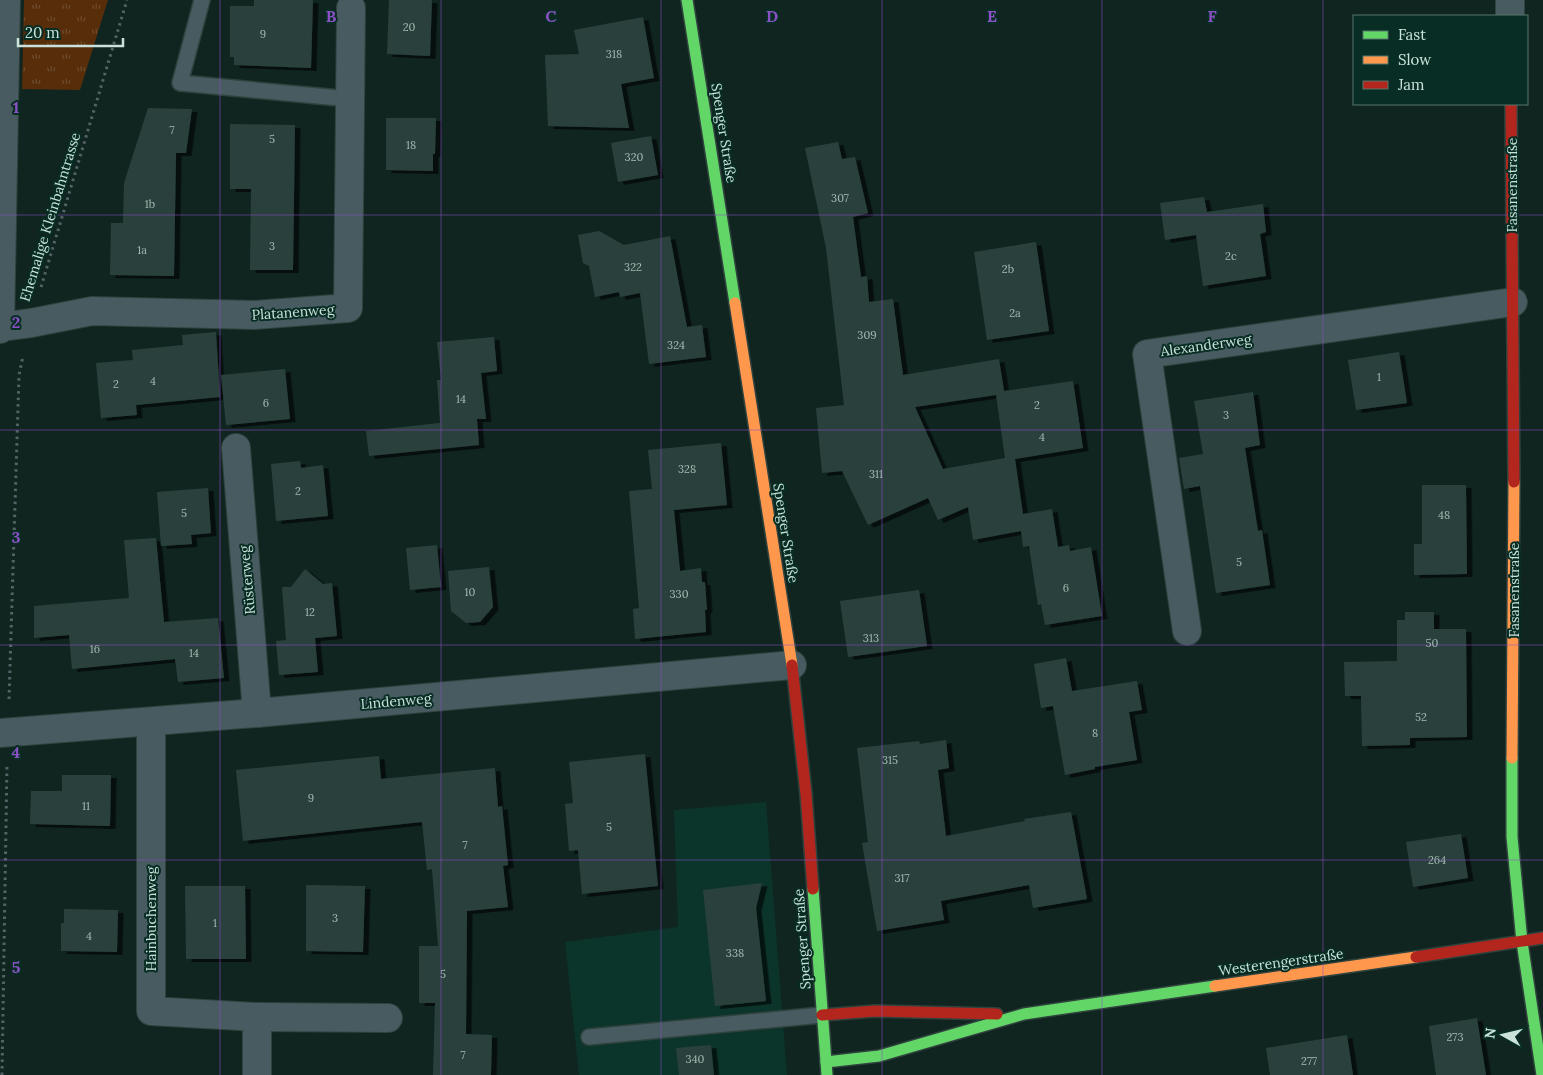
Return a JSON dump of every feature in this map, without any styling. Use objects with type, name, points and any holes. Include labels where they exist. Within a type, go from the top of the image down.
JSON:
[{"type":"street","points":[[0,328],[6,0]]},
{"type":"street","name":"Spenger Straße","points":[[688,0],[792,665],[807,814],[827,1075]]},
{"type":"street","points":[[1510,0],[1510,15]]},
{"type":"street","name":"Platanenweg","points":[[0,328],[92,311],[254,315],[348,308],[350,8]]},
{"type":"street","name":"Fasanenstraße","points":[[1511,105],[1514,448],[1512,837],[1522,942],[1542,1075]]},
{"type":"street","name":"Alexanderweg","points":[[1187,631],[1147,354],[1513,302]]},
{"type":"street","name":"Rüsterweg","points":[[236,448],[257,713]]},
{"type":"street","name":"Lindenweg","points":[[4,733],[257,713],[792,665]]},
{"type":"street","name":"Hainbuchenweg","points":[[151,722],[151,1011],[257,1017],[388,1018]]},
{"type":"street","name":"Westerengerstraße","points":[[826,1062],[879,1056],[1024,1014],[1543,938]]},
{"type":"street","name":"Westerengerstraße","points":[[822,1015],[875,1011],[1024,1014]]},
{"type":"street","points":[[257,1017],[258,1075]]},
{"type":"lane","points":[[202,0],[180,83],[350,99]]},
{"type":"lane","points":[[589,1037],[822,1015]]},
{"type":"path","name":"Ehemalige Kleinbahntrasse","points":[[2,1075],[4,733],[19,375],[31,323],[127,0]]},
{"type":"shaded area","points":[[766,802],[787,1075],[579,1075],[565,942],[678,927],[674,810]]},
{"type":"green space","points":[[24,0],[108,0],[80,90],[22,89]]},
{"type":"building","points":[[254,0],[313,0],[311,68],[234,65],[234,57],[230,57],[230,6],[254,6]]},
{"type":"building","points":[[389,0],[432,0],[430,56],[387,54]]},
{"type":"building","points":[[643,17],[654,78],[621,84],[629,128],[548,126],[545,55],[579,54],[574,30]]},
{"type":"building","points":[[148,108],[192,109],[186,153],[176,153],[174,276],[110,275],[111,223],[123,223],[124,183]]},
{"type":"building","points":[[386,118],[436,118],[433,171],[386,170]]},
{"type":"building","points":[[230,124],[295,125],[293,270],[250,270],[251,189],[230,189]]},
{"type":"building","points":[[651,136],[658,175],[618,182],[611,143]]},
{"type":"building","points":[[838,142],[842,159],[855,157],[868,213],[853,217],[861,277],[867,276],[869,302],[893,299],[903,375],[999,359],[1004,391],[1073,381],[1083,448],[1015,459],[1023,514],[1052,509],[1058,547],[1069,545],[1070,551],[1091,547],[1102,616],[1045,625],[1041,604],[1038,605],[1029,546],[1023,547],[1021,531],[973,540],[968,507],[938,520],[928,498],[868,525],[842,471],[822,473],[816,408],[844,405],[826,248],[805,148]],"holes":[[[996,395],[1005,458],[943,469],[915,407]]]},
{"type":"building","points":[[1204,197],[1207,212],[1263,204],[1266,232],[1260,234],[1266,276],[1203,286],[1196,235],[1165,240],[1160,203]]},
{"type":"building","points":[[599,231],[624,245],[670,236],[687,327],[702,325],[706,357],[649,364],[640,293],[620,297],[619,292],[595,297],[589,266],[583,263],[578,235]]},
{"type":"building","points":[[1036,242],[1049,331],[987,340],[974,252]]},
{"type":"building","points":[[216,332],[220,397],[136,405],[137,415],[101,418],[96,363],[133,360],[132,350],[183,345],[182,335]]},
{"type":"building","points":[[494,337],[497,371],[481,373],[486,419],[477,419],[479,445],[369,456],[366,431],[440,423],[437,380],[441,380],[437,342]]},
{"type":"building","points":[[1399,352],[1407,403],[1356,410],[1348,360]]},
{"type":"building","points":[[285,369],[290,419],[226,425],[221,375]]},
{"type":"building","points":[[1253,392],[1260,445],[1245,448],[1258,531],[1262,530],[1270,585],[1216,593],[1200,486],[1184,489],[1179,458],[1203,454],[1194,401]]},
{"type":"building","points":[[721,443],[727,505],[674,510],[680,571],[701,568],[702,582],[705,582],[706,632],[635,639],[633,609],[639,608],[629,491],[652,489],[648,450]]},
{"type":"building","points":[[300,461],[301,468],[323,465],[328,516],[276,521],[271,464]]},
{"type":"building","points":[[1422,485],[1466,485],[1467,574],[1414,575],[1414,544],[1422,544]]},
{"type":"building","points":[[208,488],[211,533],[191,535],[192,544],[161,546],[157,492]]},
{"type":"building","points":[[156,538],[164,622],[218,618],[224,678],[178,682],[175,659],[72,669],[69,635],[34,638],[34,606],[129,598],[124,540]]},
{"type":"building","points":[[437,545],[441,587],[410,590],[406,548]]},
{"type":"building","points":[[489,567],[493,607],[480,622],[466,623],[451,611],[448,571]]},
{"type":"building","points":[[305,569],[323,584],[332,583],[337,636],[315,638],[318,672],[279,675],[276,641],[286,640],[282,587],[291,587]]},
{"type":"building","points":[[919,590],[927,646],[848,657],[840,601]]},
{"type":"building","points":[[1405,612],[1434,612],[1434,629],[1466,629],[1467,737],[1410,738],[1410,745],[1362,746],[1361,696],[1345,696],[1344,662],[1397,661],[1397,620],[1405,620]]},
{"type":"building","points":[[1066,658],[1072,691],[1137,681],[1142,710],[1129,712],[1137,760],[1095,767],[1095,769],[1065,775],[1053,706],[1041,708],[1034,664]]},
{"type":"building","points":[[946,740],[949,768],[938,770],[946,836],[1025,821],[1024,819],[1071,812],[1087,899],[1033,908],[1029,885],[941,901],[944,920],[877,931],[862,843],[868,842],[857,748],[919,741],[920,744]]},
{"type":"building","points":[[645,754],[658,886],[582,894],[578,850],[569,851],[565,804],[573,803],[569,762]]},
{"type":"building","points":[[379,756],[381,779],[495,768],[498,807],[502,806],[508,865],[503,866],[508,907],[467,911],[466,1034],[492,1035],[491,1075],[433,1075],[435,1003],[419,1003],[419,946],[438,946],[432,869],[427,870],[422,822],[243,841],[236,770]]},
{"type":"building","points":[[62,775],[111,775],[110,826],[30,824],[31,791],[62,791]]},
{"type":"building","points":[[1461,834],[1468,878],[1413,887],[1406,842]]},
{"type":"building","points":[[762,883],[756,908],[766,1001],[715,1006],[703,890]]},
{"type":"building","points":[[306,885],[365,886],[363,952],[306,951]]},
{"type":"building","points":[[185,886],[245,886],[246,959],[186,959]]},
{"type":"building","points":[[64,909],[118,910],[117,952],[61,951],[61,923],[64,923]]},
{"type":"building","points":[[1477,1018],[1486,1075],[1436,1075],[1429,1026]]},
{"type":"building","points":[[1347,1035],[1353,1075],[1270,1075],[1266,1048]]},
{"type":"building","points":[[711,1045],[714,1075],[679,1075],[676,1048]]},
{"type":"traffic: fast","points":[[687,0],[735,303]]},
{"type":"traffic: fast","points":[[1512,758],[1512,837],[1522,942],[1542,1075]]},
{"type":"traffic: fast","points":[[813,889],[827,1075]]},
{"type":"traffic: fast","points":[[826,1062],[879,1056],[1024,1014],[1215,986]]},
{"type":"traffic: slow","points":[[735,303],[792,665]]},
{"type":"traffic: slow","points":[[1512,758],[1514,482]]},
{"type":"traffic: slow","points":[[1215,986],[1416,957]]},
{"type":"traffic: jam","points":[[1511,105],[1514,482]]},
{"type":"traffic: jam","points":[[792,665],[806,794],[813,889]]},
{"type":"traffic: jam","points":[[1416,957],[1543,938]]},
{"type":"traffic: jam","points":[[822,1015],[875,1011],[997,1014]]}]
